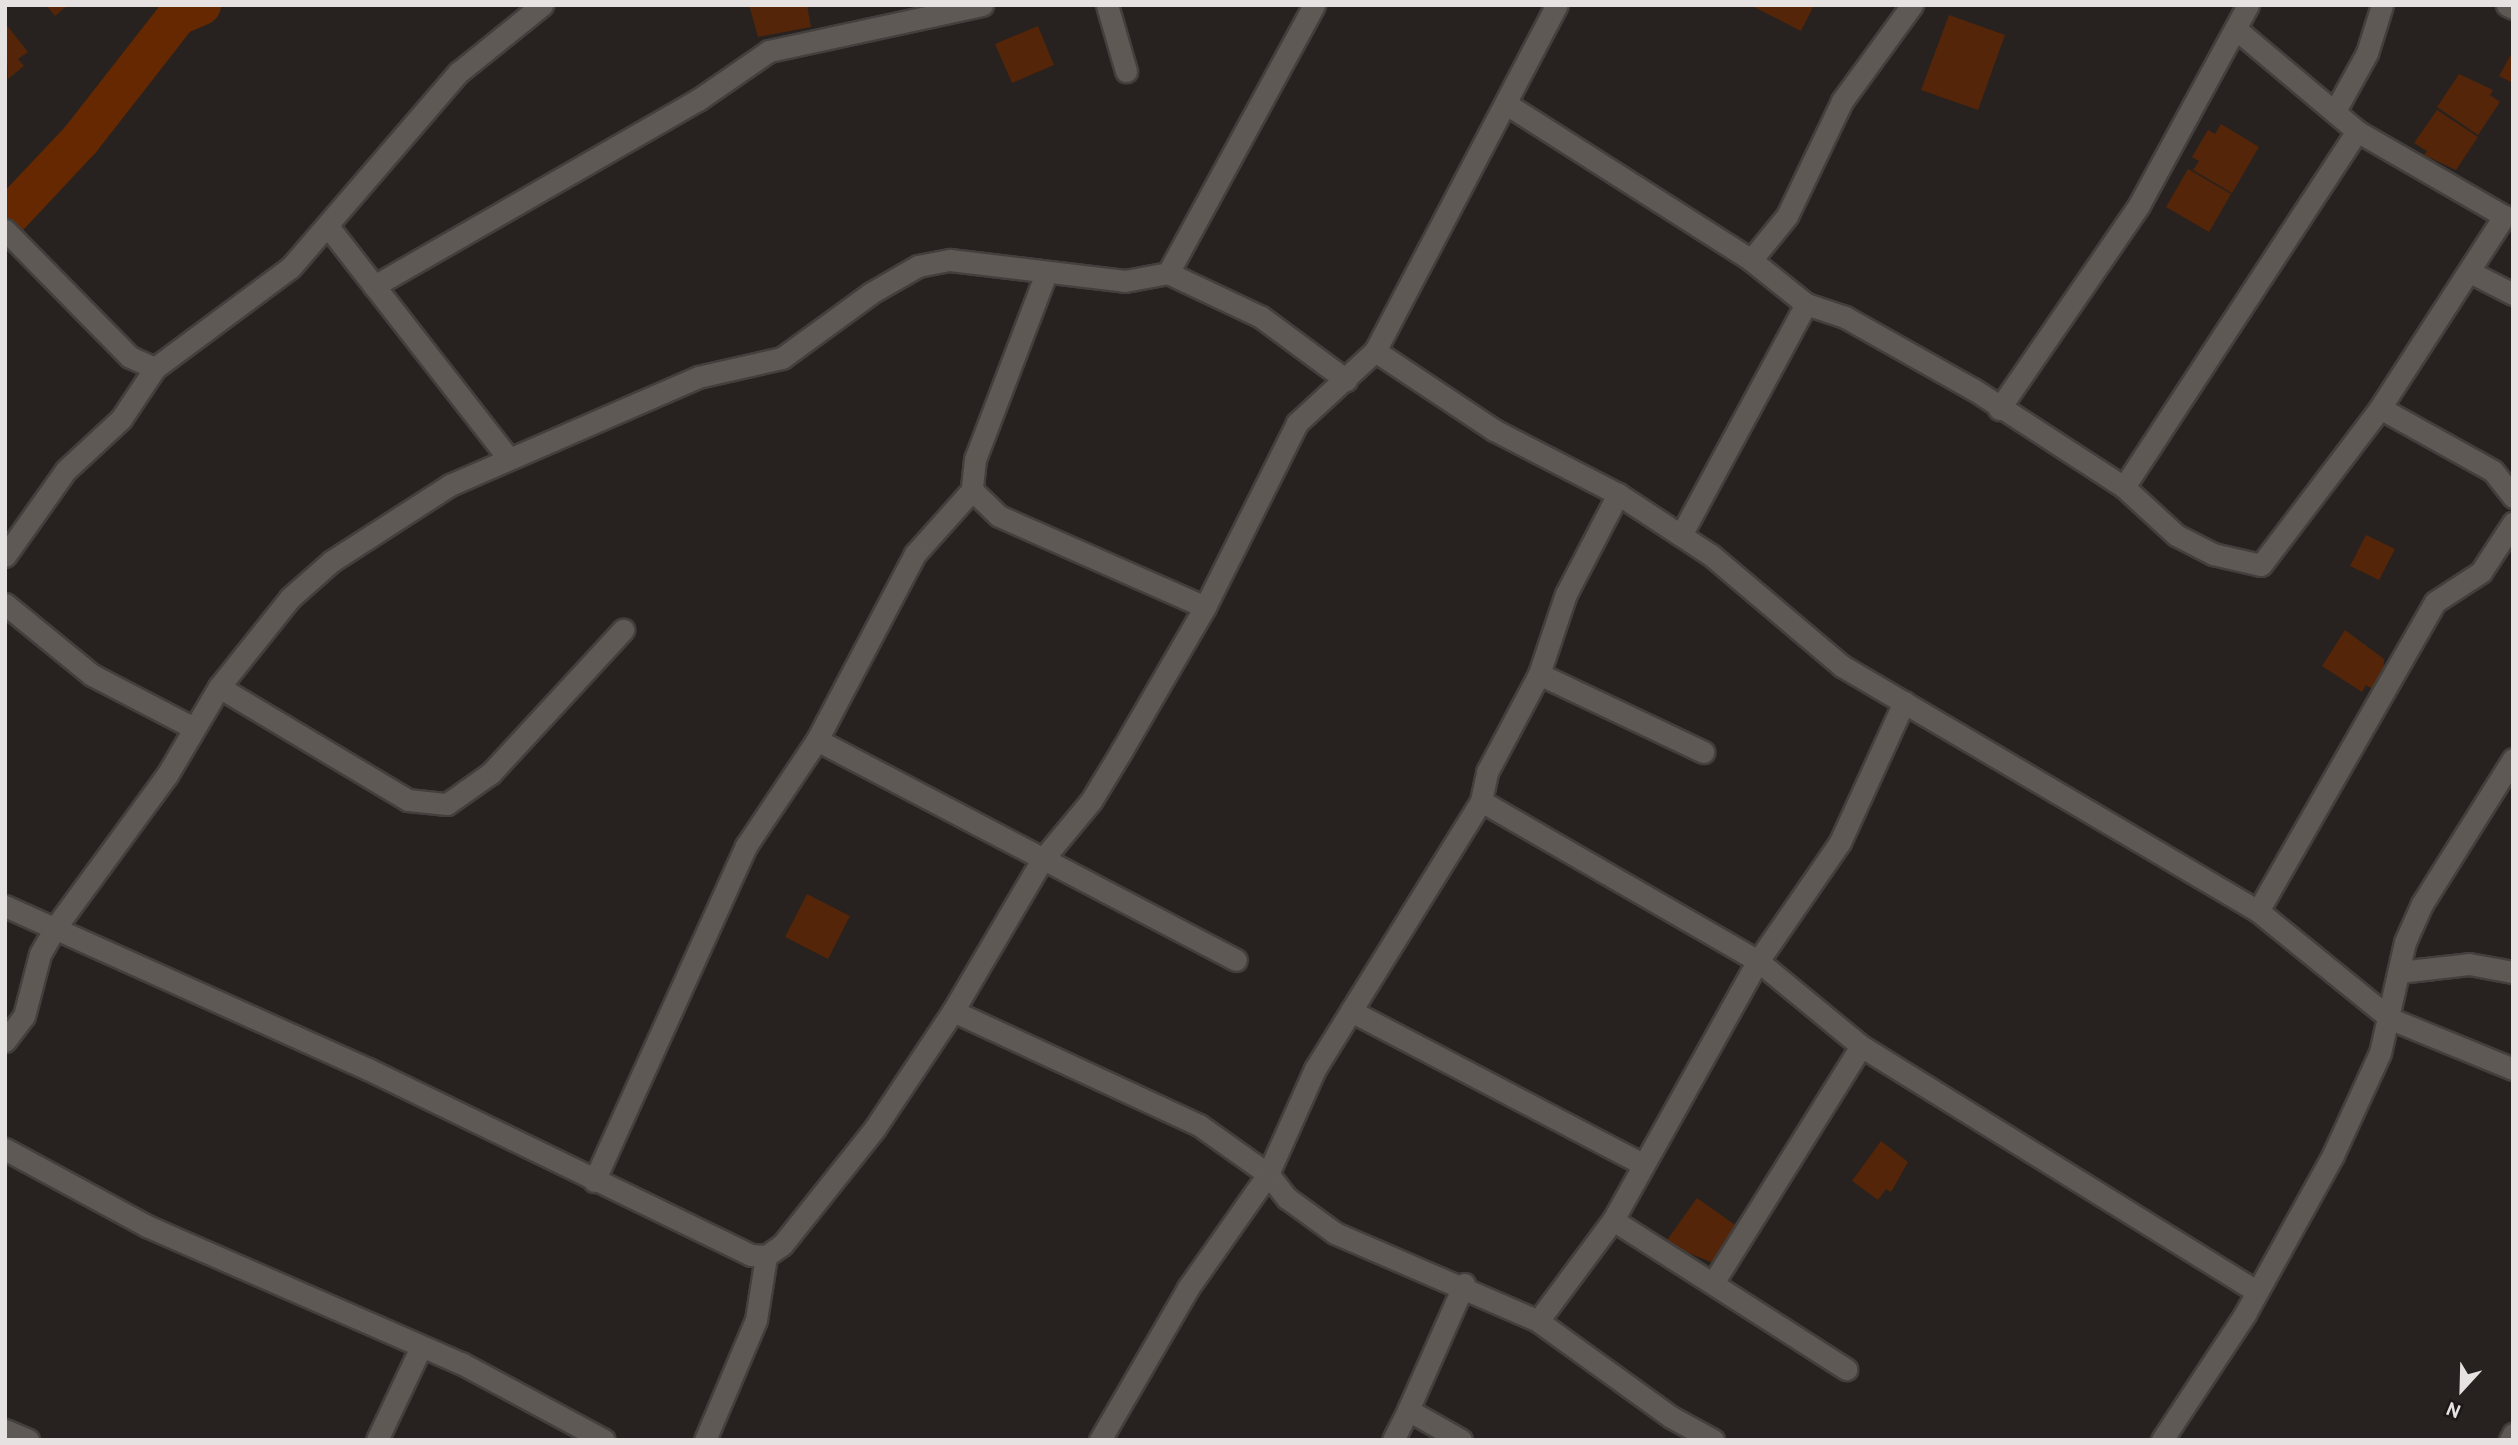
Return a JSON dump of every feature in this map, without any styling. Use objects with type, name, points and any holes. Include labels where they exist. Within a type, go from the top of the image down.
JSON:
[{"type":"street","points":[[5,556],[66,470],[121,419],[155,368],[273,284],[330,229],[459,72],[542,5]]},
{"type":"street","points":[[374,286],[698,100],[769,51],[982,5]]},
{"type":"street","points":[[1107,5],[1126,71]]},
{"type":"street","points":[[1168,273],[1314,5]]},
{"type":"street","points":[[705,1440],[755,1320],[766,1256],[875,1128],[953,1011],[1042,860],[1091,801],[1205,607],[1297,423],[1376,351],[1508,105],[1557,5]]},
{"type":"street","points":[[1751,260],[1783,223],[1842,101],[1912,5]]},
{"type":"street","points":[[1999,410],[2138,205],[2248,5]]},
{"type":"street","points":[[2335,111],[2367,53],[2382,5]]},
{"type":"street","points":[[2507,5],[2513,9]]},
{"type":"street","points":[[1508,105],[1751,260],[1806,304],[1845,317],[2124,487],[2176,535],[2213,554],[2261,565],[2380,408],[2470,272],[2508,209],[2357,131],[2236,29]]},
{"type":"street","points":[[2124,487],[2357,131]]},
{"type":"street","points":[[330,229],[509,458]]},
{"type":"street","points":[[5,230],[130,357],[155,368]]},
{"type":"street","points":[[5,1041],[24,1016],[40,954],[55,928],[167,775],[219,687],[290,598],[332,561],[450,485],[698,377],[782,358],[918,266],[950,260],[1045,276],[1125,281],[1168,273],[1261,317],[1346,380]]},
{"type":"street","points":[[2470,272],[2513,294]]},
{"type":"street","points":[[594,1181],[747,846],[817,740],[915,554],[972,490],[975,459],[1045,276]]},
{"type":"street","points":[[1681,535],[1806,304]]},
{"type":"street","points":[[1376,351],[1494,430],[1618,494],[1681,535],[1842,666],[2258,911],[2391,1018],[2513,1069]]},
{"type":"street","points":[[2380,408],[2443,438],[2493,471],[2513,497]]},
{"type":"street","points":[[972,490],[999,516],[1205,607]]},
{"type":"street","points":[[1100,1440],[1188,1288],[1268,1174],[1315,1069],[1482,802],[1487,772],[1539,674],[1566,594],[1618,494]]},
{"type":"street","points":[[2258,911],[2435,602],[2481,572],[2513,523]]},
{"type":"street","points":[[5,604],[92,674],[194,728]]},
{"type":"street","points":[[219,687],[408,800],[447,804],[491,772],[623,630]]},
{"type":"street","points":[[1539,674],[1703,752]]},
{"type":"street","points":[[1538,1321],[1614,1220],[1758,961],[1840,842],[1904,702]]},
{"type":"street","points":[[817,740],[1236,960]]},
{"type":"street","points":[[2162,1440],[2258,1292],[2333,1155],[2391,1018],[2399,972],[2422,904],[2513,759]]},
{"type":"street","points":[[1482,802],[1758,961],[1861,1046],[2258,1292]]},
{"type":"street","points":[[5,906],[369,1069],[594,1181],[751,1255],[766,1256]]},
{"type":"street","points":[[2399,972],[2469,964],[2513,971]]},
{"type":"street","points":[[953,1011],[1156,1102],[1268,1174],[1287,1198],[1335,1233],[1464,1284],[1538,1321],[1671,1417],[1713,1440]]},
{"type":"street","points":[[1351,1011],[1643,1164]]},
{"type":"street","points":[[1713,1283],[1861,1046]]},
{"type":"street","points":[[5,1149],[147,1226],[421,1347],[604,1440]]},
{"type":"street","points":[[1614,1220],[1846,1369]]},
{"type":"street","points":[[1393,1440],[1464,1284]]},
{"type":"street","points":[[377,1440],[421,1347]]},
{"type":"street","points":[[1408,1410],[1461,1440]]},
{"type":"street","points":[[5,1430],[28,1440]]},
{"type":"street","points":[[2510,1440],[2513,1434]]},
{"type":"building","points":[[46,5],[68,5],[55,16]]},
{"type":"building","points":[[749,5],[807,5],[811,27],[758,37]]},
{"type":"building","points":[[1750,5],[1814,5],[1801,31]]},
{"type":"building","points":[[1949,15],[2005,35],[1978,110],[1921,90]]},
{"type":"building","points":[[5,23],[28,52],[18,59],[24,66],[8,79]]},
{"type":"building","points":[[1038,26],[1054,65],[1012,83],[995,44]]},
{"type":"building","points":[[2513,51],[2513,83],[2499,76]]},
{"type":"building","points":[[2459,74],[2493,90],[2490,95],[2500,102],[2478,135],[2437,107]]},
{"type":"building","points":[[2437,110],[2478,137],[2456,170],[2424,155],[2427,151],[2414,143]]},
{"type":"building","points":[[2221,124],[2259,147],[2232,193],[2193,170],[2199,161],[2192,157],[2208,130],[2215,134]]},
{"type":"building","points":[[2188,169],[2231,194],[2209,232],[2166,207]]},
{"type":"building","points":[[2366,535],[2395,549],[2379,580],[2350,566]]},
{"type":"building","points":[[2345,630],[2384,659],[2383,679],[2374,690],[2366,685],[2362,692],[2322,666]]},
{"type":"building","points":[[807,894],[850,916],[828,959],[785,937]]},
{"type":"building","points":[[1881,1141],[1908,1162],[1891,1192],[1886,1189],[1878,1200],[1852,1181]]},
{"type":"building","points":[[1697,1198],[1738,1227],[1713,1263],[1665,1243]]},
{"type":"waterway","points":[[5,220],[81,139],[178,15],[201,5]]}]
